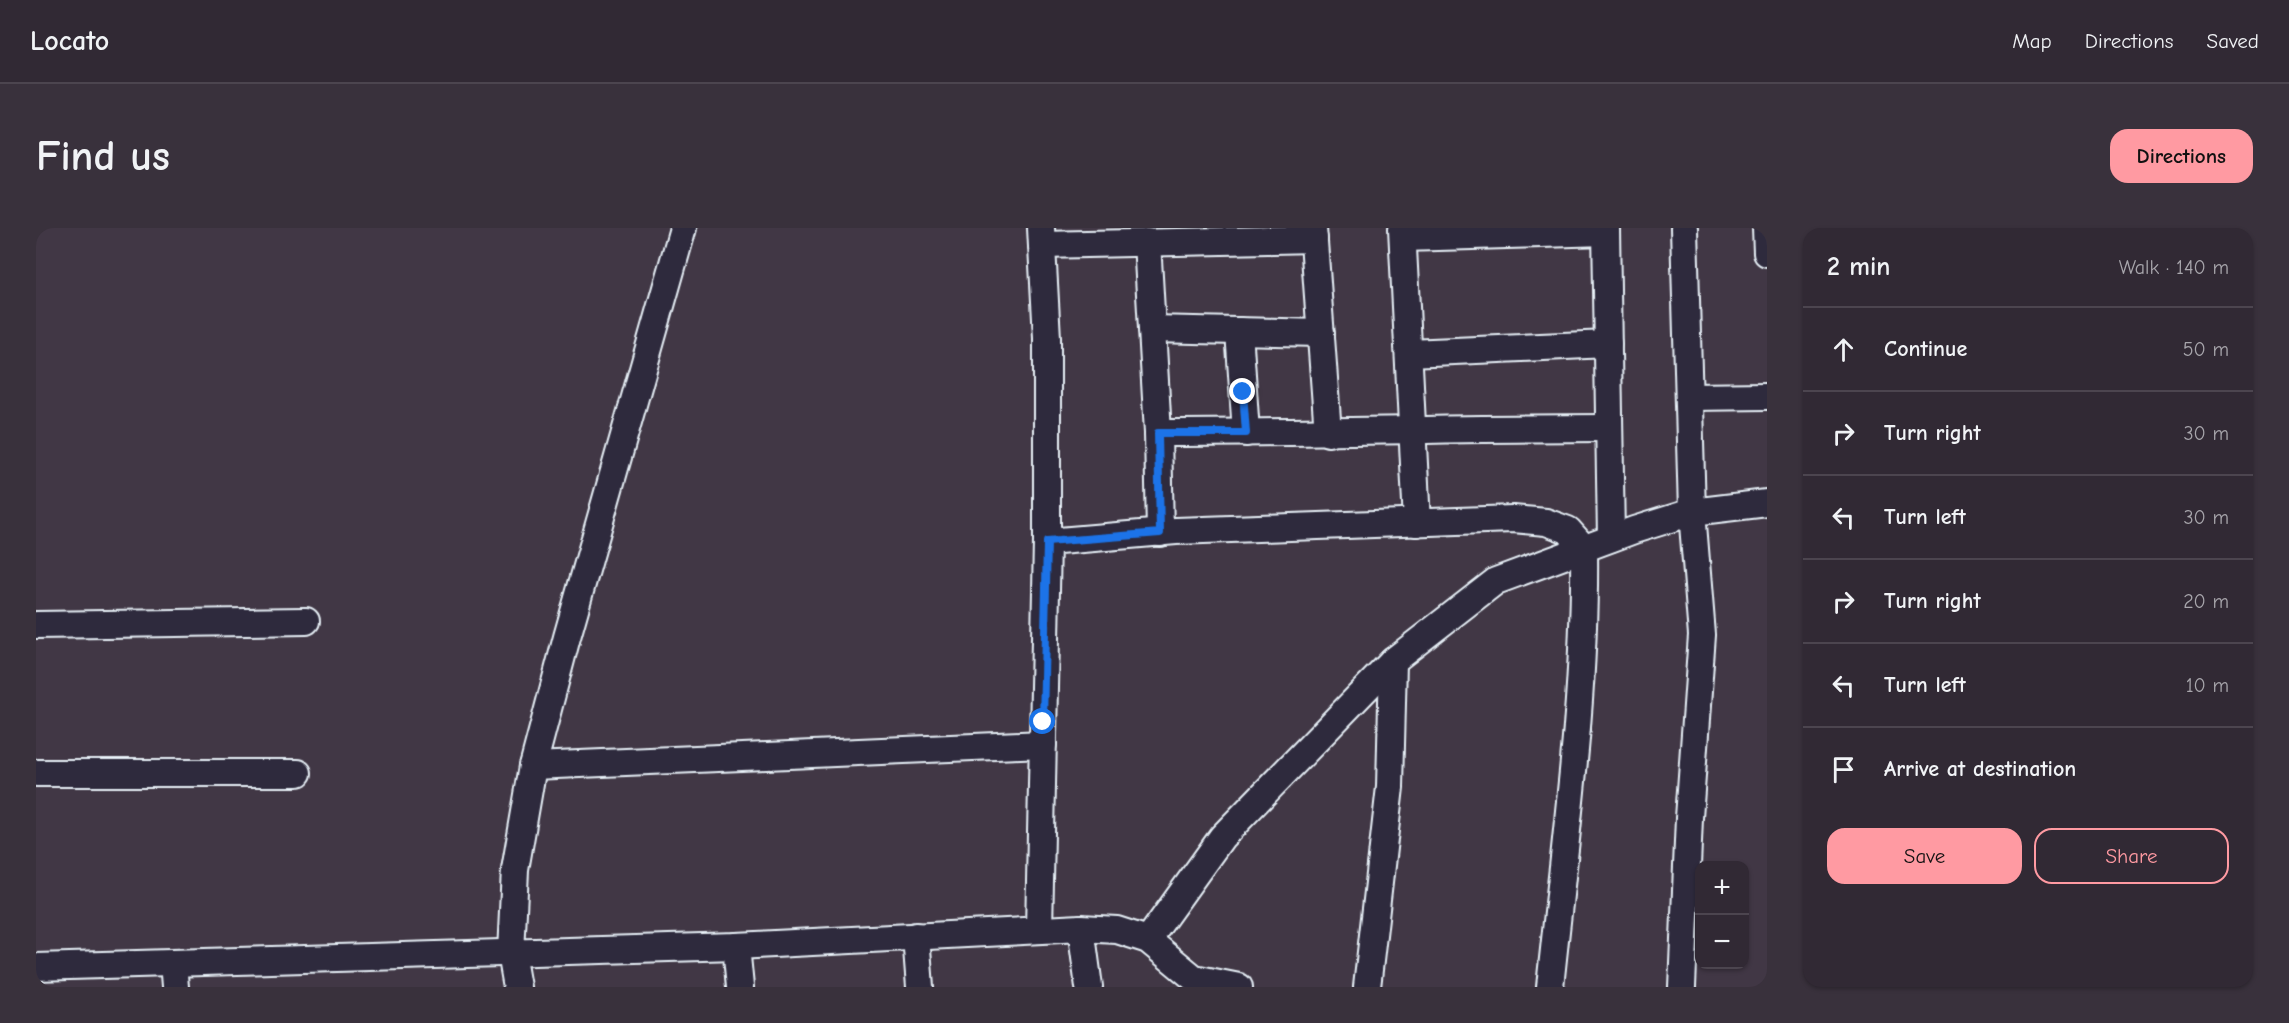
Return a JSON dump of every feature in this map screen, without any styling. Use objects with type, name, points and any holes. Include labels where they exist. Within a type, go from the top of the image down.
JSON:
[{"type":"street","points":[[517,987],[511,953],[515,870],[533,766],[567,636],[683,228]]},
{"type":"street","points":[[1682,987],[1689,818],[1702,635],[1692,512],[1684,228]]},
{"type":"street","points":[[1766,228],[1767,253]]},
{"type":"street","points":[[1417,523],[1402,233],[1606,230],[1611,538]]},
{"type":"street","points":[[1039,930],[1047,542],[1047,338],[1041,236],[1147,242],[1313,233],[1328,433]]},
{"type":"street","points":[[1147,242],[1158,433],[1160,533]]},
{"type":"street","points":[[1152,330],[1321,333]]},
{"type":"street","points":[[1239,332],[1246,433]]},
{"type":"street","points":[[1409,353],[1608,344]]},
{"type":"street","points":[[1689,397],[1767,396]]},
{"type":"street","points":[[1158,433],[1328,433],[1413,429],[1609,428]]},
{"type":"street","points":[[1148,940],[1222,837],[1393,661],[1496,581],[1611,538],[1692,512],[1767,503]]},
{"type":"street","points":[[1047,542],[1160,533],[1513,519],[1546,522],[1568,530],[1584,548],[1585,614],[1579,706],[1550,987]]},
{"type":"street","points":[[36,625],[306,621]]},
{"type":"street","points":[[1367,987],[1390,787],[1393,661]]},
{"type":"street","points":[[533,766],[1043,744]]},
{"type":"street","points":[[36,773],[297,773]]},
{"type":"street","points":[[1081,928],[1089,987]]},
{"type":"street","points":[[36,967],[174,975],[314,958],[736,946],[1081,928],[1117,930],[1148,940],[1194,978],[1239,987]]},
{"type":"street","points":[[916,936],[920,987]]},
{"type":"street","points":[[736,946],[741,987]]},
{"type":"route","points":[[1043,722],[1047,542],[1160,533],[1158,433],[1246,433],[1243,392]]}]
